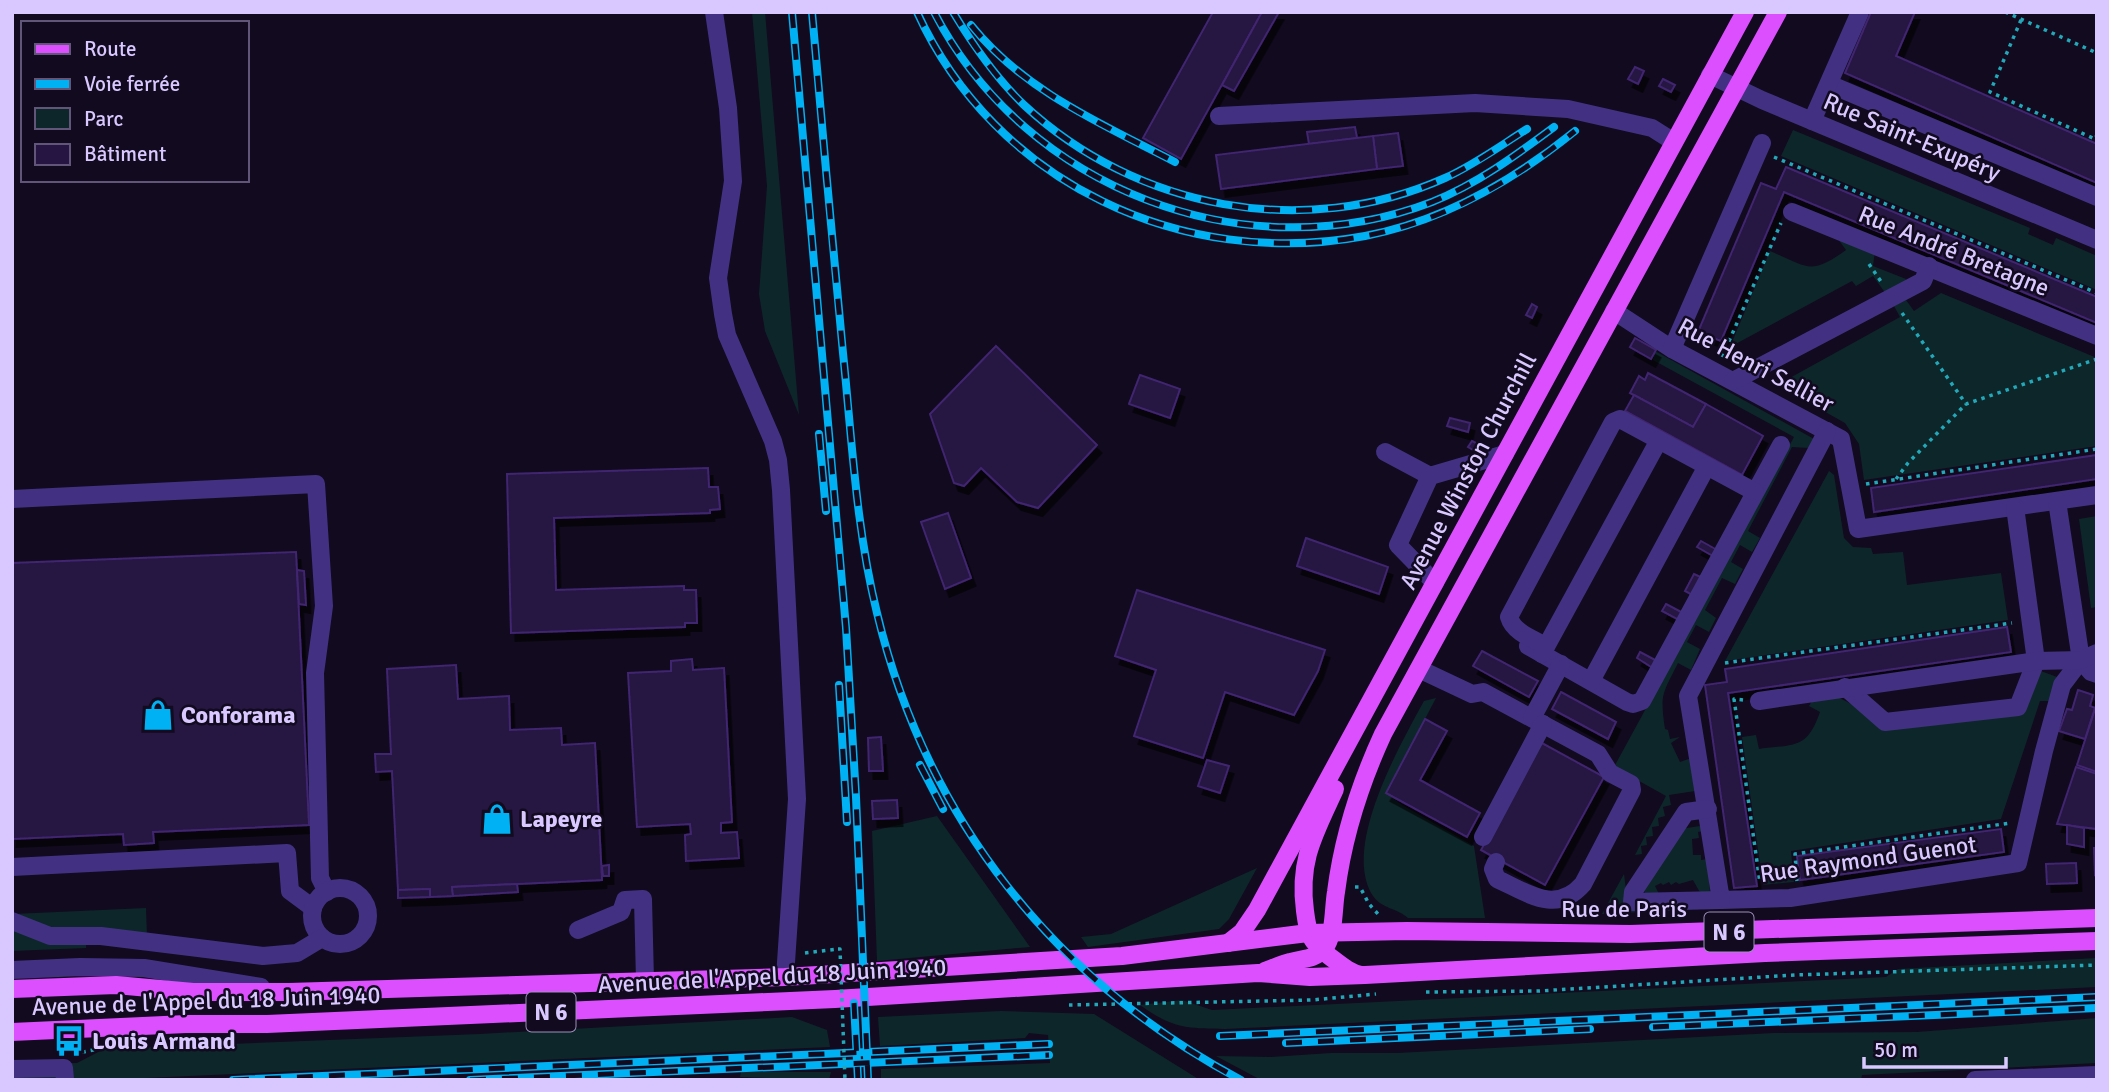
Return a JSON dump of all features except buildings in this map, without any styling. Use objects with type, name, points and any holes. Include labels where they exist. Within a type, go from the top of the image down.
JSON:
[{"type":"main road","name":"Avenue Winston Churchill","points":[[1225,944],[1242,932],[1252,918],[1745,12]]},
{"type":"main road","name":"Avenue Winston Churchill","points":[[1323,951],[1331,932],[1340,866],[1359,794],[1383,734],[1778,12]]},
{"type":"main road","points":[[1365,975],[1349,971],[1312,940],[1308,933],[1302,877],[1307,852],[1370,704]]},
{"type":"main road","name":"Rue de Paris","points":[[1331,932],[1630,934],[2097,918]]},
{"type":"main road","name":"N 6","points":[[289,992],[785,977],[1122,956],[1331,932]]},
{"type":"main road","name":"Rue de Paris","points":[[1365,975],[1765,953],[2097,941]]},
{"type":"main road","points":[[1258,973],[1292,961],[1312,958],[1323,951]]},
{"type":"main road","name":"Avenue de l'Appel du 18 Juin 1940","points":[[12,1032],[821,1000],[1258,973],[1310,977],[1365,975]]},
{"type":"main road","name":"Avenue de l'Appel du 18 Juin 1940","points":[[12,989],[116,985],[193,992],[289,992]]},
{"type":"street","points":[[714,12],[728,108],[733,181],[718,278],[723,314],[731,345],[773,441],[781,490],[797,799],[785,977]]},
{"type":"street","points":[[1812,121],[1860,12]]},
{"type":"street","name":"Rue Saint-Exupéry","points":[[1710,75],[1812,121],[2097,240]]},
{"type":"street","points":[[1829,84],[2097,197]]},
{"type":"street","points":[[1219,116],[1475,103],[1569,109],[1652,128],[1674,142]]},
{"type":"street","points":[[1672,349],[1761,147]]},
{"type":"street","name":"Rue André Bretagne","points":[[1791,212],[2097,336]]},
{"type":"street","points":[[1733,381],[1923,281],[1929,266]]},
{"type":"street","name":"Rue Henri Sellier","points":[[1614,311],[1672,349],[1841,439],[1858,529],[2097,495]]},
{"type":"street","points":[[1755,492],[1620,419],[1613,422],[1508,617],[1511,624],[1561,664],[1628,702],[1633,704],[1642,701],[1781,445]]},
{"type":"street","points":[[1721,900],[1688,696],[1828,431]]},
{"type":"street","points":[[1544,650],[1659,440]]},
{"type":"street","points":[[1385,452],[1430,476],[1505,454]]},
{"type":"street","points":[[1591,681],[1707,466]]},
{"type":"street","points":[[1430,476],[1398,545],[1435,583]]},
{"type":"street","points":[[12,499],[316,484],[324,606],[315,673],[318,817],[320,878],[327,892]]},
{"type":"street","points":[[2057,501],[2091,672],[2097,674]]},
{"type":"street","points":[[1845,687],[1885,722],[2018,707],[2036,661],[2015,507]]},
{"type":"street","points":[[1525,645],[1544,650]]},
{"type":"street","points":[[1759,701],[2036,661],[2089,657]]},
{"type":"street","name":"Rue Raymond Guenot","points":[[1707,808],[1686,811],[1633,892],[1632,902],[1799,897],[2018,863],[2043,751],[2062,685],[2089,657]]},
{"type":"street","points":[[1483,837],[1561,664]]},
{"type":"street","points":[[1419,669],[1472,694],[1483,692],[1598,754],[1610,773],[1631,784],[1632,790],[1583,884],[1575,893],[1553,901],[1542,899],[1497,879],[1493,869],[1496,862]]},
{"type":"street","points":[[12,867],[287,853],[290,891],[313,908]]},
{"type":"street","points":[[343,888],[358,895],[367,909],[368,918],[361,934],[355,940],[338,944],[322,938],[313,924],[316,901],[327,892],[343,888]]},
{"type":"street","points":[[578,930],[621,912],[625,900],[643,899],[645,981]]},
{"type":"street","points":[[12,921],[50,936],[101,936],[263,956],[297,953],[322,938]]},
{"type":"street","points":[[12,970],[144,968],[289,992]]},
{"type":"street","points":[[12,1069],[64,1068],[65,1080]]},
{"type":"street","points":[[1975,1080],[2097,1075]]},
{"type":"path","points":[[2005,12],[2097,53]]},
{"type":"path","points":[[2021,20],[1990,92],[2095,139],[2097,135]]},
{"type":"path","points":[[1761,147],[2097,293]]},
{"type":"path","points":[[1715,372],[1786,212],[1791,212]]},
{"type":"path","points":[[1848,234],[1966,404]]},
{"type":"path","points":[[1896,479],[1908,463],[1966,404],[2097,359]]},
{"type":"path","points":[[1850,486],[2097,449]]},
{"type":"path","points":[[1703,667],[2030,620]]},
{"type":"path","points":[[1759,701],[1734,699],[1763,898]]},
{"type":"path","points":[[1799,897],[1794,854],[2029,821]]},
{"type":"path","points":[[1350,888],[1360,887],[1369,904],[1385,918]]},
{"type":"path","points":[[809,953],[840,949],[845,1080]]},
{"type":"path","points":[[1425,992],[1539,991],[1796,975],[2097,965]]},
{"type":"path","points":[[1069,1005],[1312,1000],[1385,994]]},
{"type":"path","points":[[834,1013],[846,1013]]},
{"type":"path","points":[[69,1054],[83,1054],[110,1046]]},
{"type":"green space","points":[[752,12],[765,12],[799,415],[765,331],[759,294],[767,186]]},
{"type":"green space","points":[[1793,130],[2030,228],[2028,234],[2053,245],[2056,238],[2097,256],[2097,290],[1781,156]]},
{"type":"green space","points":[[1838,239],[1875,251],[1873,266],[1906,279],[1905,283],[1886,294],[1873,276],[1856,286],[1852,281],[1730,347],[1770,251],[1801,265],[1816,266],[1846,250]]},
{"type":"green space","points":[[1941,293],[2097,358],[2097,446],[1864,480],[1859,444],[1845,423],[1777,385],[1900,317],[1894,306],[1906,300],[1914,311]]},
{"type":"green space","points":[[1655,351],[1814,439],[1809,448],[1792,447],[1748,531],[1760,538],[1752,552],[1740,545],[1731,562],[1743,569],[1735,584],[1722,578],[1705,610],[1716,618],[1709,632],[1696,625],[1687,642],[1700,649],[1691,670],[1678,663],[1666,689],[1663,701],[1665,729],[1668,730],[1670,739],[1680,737],[1671,743],[1680,762],[1694,757],[1697,805],[1695,791],[1669,795],[1671,805],[1663,807],[1665,816],[1658,818],[1659,826],[1652,827],[1653,836],[1646,837],[1647,845],[1641,846],[1642,854],[1635,855],[1666,796],[1614,767],[1794,437],[1653,360]]},
{"type":"green space","points":[[1829,471],[1834,475],[1844,538],[1853,547],[1871,548],[1873,554],[1903,552],[1907,585],[2001,573],[2008,620],[1725,661]]},
{"type":"green space","points":[[2097,516],[2097,607],[2091,608],[2079,519]]},
{"type":"green space","points":[[2038,670],[2057,677],[2051,701],[2040,701],[2001,819],[1791,851],[1794,882],[1763,885],[1742,737],[1756,735],[1759,749],[1798,743],[1810,733],[1820,712],[1809,706],[1812,701],[1836,696],[1853,705],[1886,730],[2007,716]]},
{"type":"green space","points":[[1436,698],[1386,793],[1474,846],[1485,918],[1408,918],[1377,900],[1365,876],[1364,851],[1369,825],[1389,769],[1424,701]]},
{"type":"green space","points":[[937,816],[1030,947],[877,961],[872,831]]},
{"type":"green space","points":[[1700,826],[1704,831],[1698,832],[1699,838],[1692,839],[1693,855],[1701,855],[1701,860],[1708,859],[1710,894],[1702,896],[1693,880],[1671,885],[1669,882],[1663,885],[1661,883],[1655,886],[1661,898],[1647,896],[1644,891],[1680,829]]},
{"type":"green space","points":[[1257,868],[1229,919],[1219,929],[1088,947],[1081,937],[1111,934]]},
{"type":"green space","points":[[1624,874],[1627,898],[1721,908],[1602,914]]},
{"type":"green space","points":[[12,901],[13,914],[146,908],[147,937],[54,932],[12,916]]},
{"type":"green space","points":[[12,928],[86,944],[86,948],[12,951]]},
{"type":"green space","points":[[2097,958],[2097,987],[1225,1029],[1180,1026],[1162,1019],[1140,1005],[1182,1000],[1212,1010],[1886,977],[1898,969]]},
{"type":"green space","points":[[1001,1011],[1094,1014],[1200,1080],[881,1080],[881,1069],[1050,1063],[1048,1035],[1029,1033],[1025,1038],[880,1046],[878,1017]]},
{"type":"green space","points":[[792,1017],[827,1030],[830,1047],[101,1080],[12,1080],[12,1064],[77,1063],[104,1049],[480,1034]]},
{"type":"green space","points":[[2097,1018],[2097,1063],[1862,1075],[1861,1080],[1261,1080],[1216,1056],[1398,1053],[1774,1033],[1917,1032]]},
{"type":"green space","points":[[741,1072],[831,1072],[829,1080],[740,1077]]},
{"type":"railway","points":[[792,12],[846,628],[868,1080]]},
{"type":"railway","points":[[812,12],[859,516],[877,613],[899,688],[928,759],[965,825],[1008,887],[1057,943],[1113,994],[1174,1040],[1241,1080]]},
{"type":"railway","points":[[917,12],[951,72],[994,124],[1045,167],[1102,201],[1163,225],[1229,239],[1296,243],[1365,236],[1394,229],[1476,197],[1527,166],[1575,131]]},
{"type":"railway","points":[[934,12],[974,74],[1024,127],[1083,169],[1148,200],[1217,220],[1289,227],[1361,222],[1449,195],[1510,159],[1554,127]]},
{"type":"railway","points":[[953,12],[1004,84],[1024,105],[1068,141],[1117,169],[1169,190],[1224,204],[1279,210],[1335,208],[1391,197],[1456,173],[1527,129]]},
{"type":"railway","points":[[971,25],[1015,69],[1065,104],[1175,162]]},
{"type":"railway","points":[[819,434],[826,511]]},
{"type":"railway","points":[[839,685],[847,822]]},
{"type":"railway","points":[[920,765],[943,809]]},
{"type":"railway","points":[[1220,1036],[2097,997]]},
{"type":"railway","points":[[854,1003],[858,1080]]},
{"type":"railway","points":[[1653,1027],[2097,1008]]},
{"type":"railway","points":[[1286,1043],[1590,1029]]},
{"type":"railway","points":[[233,1080],[1049,1044]]},
{"type":"railway","points":[[470,1080],[1049,1055]]},
{"type":"place","name":"Conforama","points":[[158,715]]},
{"type":"place","name":"Lapeyre","points":[[497,819]]},
{"type":"place","name":"Louis Armand","points":[[69,1041]]}]
